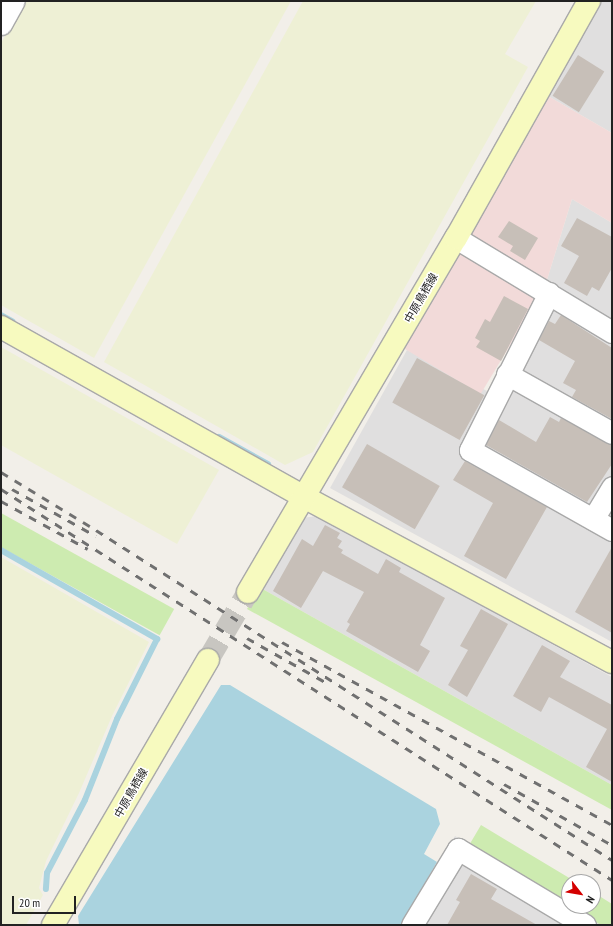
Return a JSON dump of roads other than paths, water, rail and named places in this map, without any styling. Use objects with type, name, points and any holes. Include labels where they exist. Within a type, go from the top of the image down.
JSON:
[{"type":"main road","name":"中原鳥栖線","points":[[248,592],[456,238],[589,1]]},
{"type":"main road","points":[[1,327],[304,497],[612,662]]},
{"type":"main road","name":"中原鳥栖線","points":[[53,925],[208,660]]},
{"type":"street","points":[[1,24],[14,1]]},
{"type":"street","points":[[456,238],[612,332]]},
{"type":"street","points":[[549,293],[470,450],[612,530]]},
{"type":"street","points":[[507,374],[612,433]]},
{"type":"street","points":[[593,519],[612,486]]},
{"type":"street","points":[[412,925],[458,849],[585,925]]},
{"type":"water","points":[[221,685],[230,685],[436,809],[440,824],[424,854],[437,862],[401,925],[79,925],[78,916]]},
{"type":"waterway","points":[[1,315],[12,321]]},
{"type":"waterway","points":[[219,437],[268,464]]},
{"type":"waterway","points":[[1,550],[157,639],[117,719],[85,800],[47,873],[46,889]]},
{"type":"tunnel","points":[[208,660],[248,592]]},
{"type":"railway","points":[[1,472],[96,530],[612,860]]},
{"type":"railway","points":[[1,489],[612,880]]},
{"type":"railway","points":[[12,489],[96,536]]},
{"type":"railway","points":[[1,501],[88,549]]},
{"type":"railway","points":[[247,638],[325,682]]},
{"type":"railway","points":[[282,642],[612,825]]},
{"type":"railway","points":[[504,784],[612,845]]}]
